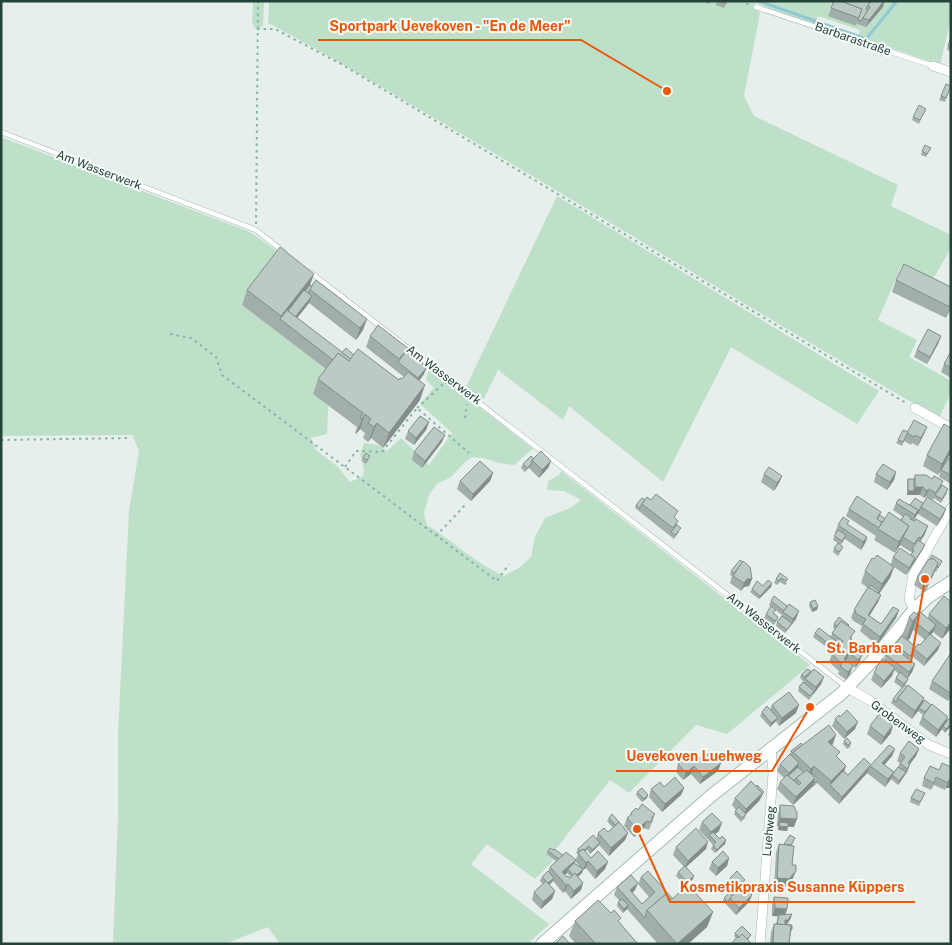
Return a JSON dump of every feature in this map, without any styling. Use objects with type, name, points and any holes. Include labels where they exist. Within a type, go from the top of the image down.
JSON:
[{"type":"main road","points":[[542,944],[592,905],[712,795],[846,687],[873,660],[914,610],[928,597],[951,582]]},
{"type":"street","name":"Barbarastraße","points":[[933,66],[951,72]]},
{"type":"street","points":[[915,408],[951,428]]},
{"type":"street","points":[[914,610],[909,599],[913,576],[951,508]]},
{"type":"street","name":"Grobenweg","points":[[846,687],[869,700],[929,745],[951,754]]},
{"type":"street","name":"Luehweg","points":[[760,944],[773,774],[771,748]]},
{"type":"lane","name":"Barbarastraße","points":[[756,7],[933,66]]},
{"type":"lane","name":"Am Wasserwerk","points":[[1,132],[256,230],[288,255]]},
{"type":"lane","name":"Am Wasserwerk","points":[[303,267],[846,687]]},
{"type":"path","points":[[256,230],[258,1]]},
{"type":"path","points":[[740,1],[756,7]]},
{"type":"path","points":[[257,29],[275,29],[341,64],[915,408]]},
{"type":"path","points":[[170,334],[192,338],[216,357],[222,375],[497,581],[509,564]]},
{"type":"path","points":[[345,467],[356,451],[382,452],[417,408],[449,379]]},
{"type":"path","points":[[465,418],[469,394]]},
{"type":"path","points":[[417,408],[469,453]]},
{"type":"path","points":[[1,440],[129,438]]},
{"type":"path","points":[[436,536],[467,503]]},
{"type":"green space","points":[[253,1],[264,1],[263,25],[259,29],[255,28],[252,22]]},
{"type":"green space","points":[[269,1],[951,1],[951,19],[940,65],[858,37],[860,30],[818,16],[815,25],[755,3],[753,8],[760,11],[744,96],[754,116],[898,185],[891,206],[951,235],[951,248],[932,281],[901,267],[878,320],[917,340],[909,357],[951,381],[951,393],[939,418],[336,60],[268,23]]},
{"type":"green space","points":[[1,137],[250,232],[280,253],[242,305],[330,372],[327,434],[311,438],[316,450],[338,467],[350,482],[363,476],[364,469],[360,455],[364,443],[378,445],[387,451],[401,438],[429,465],[452,433],[420,404],[434,388],[426,380],[429,368],[533,449],[514,465],[472,457],[451,477],[437,484],[429,495],[424,513],[427,525],[483,565],[504,576],[519,568],[531,557],[535,537],[545,518],[570,508],[581,500],[564,491],[547,490],[548,481],[559,475],[561,471],[810,665],[727,734],[696,725],[629,793],[610,780],[552,854],[548,851],[546,854],[554,860],[535,879],[487,844],[471,864],[549,924],[528,944],[280,944],[268,927],[225,944],[113,944],[118,816],[118,733],[129,511],[139,451],[132,435],[1,436]]},
{"type":"green space","points":[[557,196],[879,391],[857,424],[731,347],[663,482],[569,406],[563,420],[498,370],[483,400],[466,387]]},
{"type":"building","points":[[834,1],[841,1],[862,9],[859,18],[831,8]]},
{"type":"building","points":[[841,1],[871,1],[861,21],[858,20],[862,9]]},
{"type":"building","points":[[871,1],[884,1],[869,20],[863,18],[870,7],[868,5]]},
{"type":"building","points":[[946,84],[951,86],[946,98],[941,96]]},
{"type":"building","points":[[919,105],[926,109],[920,120],[913,117]]},
{"type":"building","points":[[925,145],[931,148],[927,154],[922,151]]},
{"type":"building","points":[[280,247],[314,274],[281,316],[247,290]]},
{"type":"building","points":[[904,264],[951,287],[950,307],[896,280]]},
{"type":"building","points":[[316,280],[367,319],[360,328],[309,289]]},
{"type":"building","points":[[310,285],[312,286],[308,293],[305,291]]},
{"type":"building","points":[[304,290],[312,296],[295,317],[288,311]]},
{"type":"building","points":[[287,310],[351,359],[349,361],[338,353],[333,360],[280,319]]},
{"type":"building","points":[[378,325],[408,348],[399,359],[370,336]]},
{"type":"building","points":[[928,329],[941,336],[930,357],[917,350]]},
{"type":"building","points":[[346,348],[354,355],[351,359],[342,353]]},
{"type":"building","points":[[358,349],[399,380],[408,372],[425,385],[389,433],[377,423],[374,427],[368,423],[371,419],[365,414],[362,419],[360,418],[363,413],[318,379],[338,353],[349,361]]},
{"type":"building","points":[[406,351],[427,367],[418,378],[398,362]]},
{"type":"building","points":[[951,354],[951,368],[944,364]]},
{"type":"building","points":[[420,416],[429,422],[416,438],[408,431]]},
{"type":"building","points":[[914,420],[927,427],[921,438],[907,433]]},
{"type":"building","points":[[944,424],[951,428],[951,448],[942,464],[927,455]]},
{"type":"building","points":[[434,427],[445,435],[425,461],[414,452]]},
{"type":"building","points":[[903,430],[908,432],[903,442],[898,440]]},
{"type":"building","points":[[541,451],[551,461],[542,470],[532,460]]},
{"type":"building","points":[[366,453],[370,456],[367,460],[363,457]]},
{"type":"building","points":[[531,456],[534,459],[527,468],[523,464]]},
{"type":"building","points":[[949,458],[951,460],[951,475],[941,470]]},
{"type":"building","points":[[480,461],[493,473],[473,494],[460,481]]},
{"type":"building","points":[[883,464],[896,472],[890,482],[876,474]]},
{"type":"building","points":[[769,467],[782,476],[777,483],[764,474]]},
{"type":"building","points":[[915,475],[926,475],[932,479],[934,476],[943,481],[936,493],[929,489],[926,491],[923,487],[915,487]]},
{"type":"building","points":[[908,479],[914,479],[914,491],[908,491]]},
{"type":"building","points":[[942,485],[948,489],[942,499],[935,495]]},
{"type":"building","points":[[656,494],[678,511],[674,517],[678,521],[673,528],[642,504],[647,497],[651,500]]},
{"type":"building","points":[[857,496],[881,512],[877,518],[882,522],[879,528],[849,509]]},
{"type":"building","points":[[927,497],[946,509],[940,519],[921,507]]},
{"type":"building","points":[[642,498],[645,500],[640,508],[636,505]]},
{"type":"building","points":[[915,498],[923,503],[917,514],[918,510],[910,505]]},
{"type":"building","points":[[899,499],[918,510],[915,515],[896,503]]},
{"type":"building","points":[[889,512],[909,526],[899,542],[878,529]]},
{"type":"building","points":[[905,514],[911,517],[910,519],[915,521],[916,519],[928,526],[921,538],[919,537],[914,544],[903,537],[909,526],[901,520]]},
{"type":"building","points":[[880,515],[885,519],[882,522],[877,519]]},
{"type":"building","points":[[843,517],[849,521],[847,524],[867,537],[863,542],[838,525]]},
{"type":"building","points":[[677,525],[681,528],[675,535],[671,532]]},
{"type":"building","points":[[838,530],[846,535],[842,541],[834,536]]},
{"type":"building","points":[[918,540],[925,545],[914,562],[915,558],[911,555],[914,550],[912,549]]},
{"type":"building","points":[[838,543],[843,547],[839,552],[834,548]]},
{"type":"building","points":[[900,548],[915,558],[909,568],[893,557]]},
{"type":"building","points":[[877,555],[894,567],[882,584],[865,571],[872,558],[874,559]]},
{"type":"building","points":[[932,555],[942,561],[938,568],[938,563],[934,559],[930,559]]},
{"type":"building","points":[[929,559],[934,559],[938,563],[928,584],[917,577]]},
{"type":"building","points":[[740,560],[743,562],[734,573],[731,571]]},
{"type":"building","points":[[743,561],[750,567],[752,579],[747,579],[744,583],[733,576]]},
{"type":"building","points":[[780,573],[788,579],[786,581],[781,578],[779,581],[776,579]]},
{"type":"building","points":[[768,580],[772,583],[760,596],[752,589],[757,581],[763,586]]},
{"type":"building","points":[[871,585],[879,591],[878,593],[869,588]]},
{"type":"building","points":[[868,587],[881,595],[868,615],[881,624],[893,607],[899,610],[880,637],[863,624],[866,619],[855,613],[856,611],[854,610]]},
{"type":"building","points":[[774,596],[787,606],[784,611],[771,601]]},
{"type":"building","points":[[944,596],[951,602],[951,622],[946,628],[929,614]]},
{"type":"building","points":[[815,600],[818,606],[813,609],[810,602]]},
{"type":"building","points":[[789,604],[799,611],[793,619],[783,612]]},
{"type":"building","points":[[771,606],[776,610],[773,613],[778,617],[775,621],[766,614]]},
{"type":"building","points":[[919,611],[936,625],[929,633],[915,622]]},
{"type":"building","points":[[914,612],[918,615],[913,621],[909,617]]},
{"type":"building","points":[[782,616],[792,623],[787,630],[777,622]]},
{"type":"building","points":[[839,617],[849,625],[841,621],[837,626],[834,624]]},
{"type":"building","points":[[841,621],[855,631],[848,645],[862,655],[858,660],[849,652],[844,659],[853,666],[848,672],[840,666],[842,664],[832,654],[843,641],[832,633]]},
{"type":"building","points":[[819,628],[840,644],[838,647],[830,645],[815,633]]},
{"type":"building","points":[[930,634],[941,643],[927,659],[914,649]]},
{"type":"building","points":[[902,636],[916,647],[910,656],[895,644]]},
{"type":"building","points":[[893,647],[915,664],[909,672],[886,655]]},
{"type":"building","points":[[951,653],[951,693],[950,693],[932,681]]},
{"type":"building","points":[[883,659],[895,668],[884,681],[874,672]]},
{"type":"building","points":[[807,669],[811,671],[805,677],[801,675]]},
{"type":"building","points":[[814,669],[824,677],[816,687],[805,679]]},
{"type":"building","points":[[900,672],[908,679],[904,684],[896,678]]},
{"type":"building","points":[[803,682],[814,691],[810,696],[799,687]]},
{"type":"building","points":[[904,685],[907,687],[896,702],[893,699]]},
{"type":"building","points":[[908,685],[924,698],[915,711],[898,698]]},
{"type":"building","points":[[789,692],[799,705],[782,718],[772,705]]},
{"type":"building","points":[[925,700],[931,705],[925,712],[919,708]]},
{"type":"building","points":[[932,704],[948,717],[938,730],[922,717]]},
{"type":"building","points":[[767,706],[778,718],[771,723],[762,712]]},
{"type":"building","points":[[847,710],[858,722],[847,732],[835,719]]},
{"type":"building","points":[[879,714],[893,725],[884,737],[870,726]]},
{"type":"building","points":[[949,719],[951,724],[946,729],[943,726]]},
{"type":"building","points":[[829,725],[836,735],[828,742],[840,752],[836,756],[846,766],[831,781],[814,766],[811,769],[793,752]]},
{"type":"building","points":[[847,738],[851,743],[848,745],[844,741]]},
{"type":"building","points":[[909,741],[919,749],[908,763],[910,764],[907,769],[900,763],[905,757],[900,753]]},
{"type":"building","points":[[801,743],[802,745],[793,753],[791,751]]},
{"type":"building","points":[[889,745],[895,749],[882,763],[894,772],[888,779],[870,766],[842,797],[830,785],[843,771],[848,775],[864,758],[871,765]]},
{"type":"building","points":[[694,751],[701,759],[711,752],[721,763],[703,777],[694,766],[686,773],[678,764]]},
{"type":"building","points":[[790,754],[799,763],[789,773],[780,764]]},
{"type":"building","points":[[942,763],[951,767],[951,780],[948,783],[936,777],[934,783],[924,778],[930,766],[939,770]]},
{"type":"building","points":[[798,767],[804,773],[796,778],[795,781],[788,776]]},
{"type":"building","points":[[898,767],[906,772],[899,781],[892,775]]},
{"type":"building","points":[[807,770],[815,778],[796,797],[780,782],[787,775],[799,785],[801,783],[796,778]]},
{"type":"building","points":[[812,773],[818,779],[815,783],[815,778]]},
{"type":"building","points":[[675,777],[684,788],[665,804],[651,789],[660,782],[664,787]]},
{"type":"building","points":[[751,781],[762,793],[746,809],[735,798]]},
{"type":"building","points":[[756,786],[764,792],[762,794]]},
{"type":"building","points":[[642,788],[648,795],[644,799],[637,792]]},
{"type":"building","points":[[916,789],[925,793],[920,802],[911,798]]},
{"type":"building","points":[[642,804],[655,814],[652,817],[652,822],[647,821],[637,829],[627,818],[636,808],[638,810]]},
{"type":"building","points":[[780,805],[794,806],[797,812],[797,819],[780,818]]},
{"type":"building","points":[[739,807],[746,814],[742,818],[735,811]]},
{"type":"building","points":[[712,813],[722,823],[711,832],[702,822]]},
{"type":"building","points":[[612,814],[619,822],[615,825],[609,818]]},
{"type":"building","points":[[619,822],[628,833],[611,848],[598,833],[604,828],[608,832]]},
{"type":"building","points":[[780,822],[788,823],[788,827],[779,826]]},
{"type":"building","points":[[696,828],[708,842],[688,861],[676,847]]},
{"type":"building","points":[[713,832],[720,839],[722,836],[726,840],[717,850],[713,845],[716,842],[709,835]]},
{"type":"building","points":[[593,835],[600,843],[592,850],[589,846],[580,851],[578,849]]},
{"type":"building","points":[[790,835],[795,838],[791,845],[784,844]]},
{"type":"building","points":[[779,844],[794,846],[792,865],[796,865],[796,871],[789,879],[777,878]]},
{"type":"building","points":[[550,848],[563,855],[559,859],[548,851]]},
{"type":"building","points":[[583,849],[591,858],[598,851],[608,862],[597,871],[588,861],[586,863],[578,853]]},
{"type":"building","points":[[723,851],[729,858],[718,868],[712,862]]},
{"type":"building","points":[[566,852],[576,860],[562,872],[570,878],[575,873],[583,883],[574,891],[550,867]]},
{"type":"building","points":[[574,863],[583,869],[577,875],[575,873],[573,875],[568,869]]},
{"type":"building","points":[[685,866],[694,876],[687,882],[678,872]]},
{"type":"building","points":[[548,871],[554,878],[548,883],[542,877]]},
{"type":"building","points":[[648,871],[673,899],[671,900],[666,894],[647,910],[645,918],[617,887],[631,875],[638,883],[630,890],[642,904],[655,892],[641,877]]},
{"type":"building","points":[[737,871],[745,880],[738,886],[730,878]]},
{"type":"building","points":[[546,881],[555,891],[543,902],[534,892]]},
{"type":"building","points":[[741,884],[752,895],[739,908],[730,898],[735,893],[733,891]]},
{"type":"building","points":[[688,885],[713,912],[677,944],[647,910],[666,894],[671,900]]},
{"type":"building","points":[[729,893],[732,896],[728,902],[724,898]]},
{"type":"building","points":[[774,897],[788,898],[787,909],[775,908]]},
{"type":"building","points":[[622,899],[628,905],[624,909],[618,902]]},
{"type":"building","points":[[598,900],[611,913],[614,910],[621,918],[618,921],[638,944],[596,944],[575,921]]},
{"type":"building","points":[[792,914],[788,920],[785,920],[785,924],[792,925],[792,929],[791,925],[777,924],[779,915]]},
{"type":"building","points":[[774,924],[791,925],[789,944],[773,943]]},
{"type":"building","points":[[742,926],[751,935],[747,939],[742,934],[739,937],[735,933]]},
{"type":"building","points":[[742,934],[752,944],[731,944],[737,937]]},
{"type":"building","points":[[563,936],[570,944],[555,944]]},
{"type":"waterway","points":[[759,1],[866,39],[897,1]]},
{"type":"place","name":"Sportpark Uevekoven - \"En de Meer\"","points":[[667,91]]},
{"type":"place","name":"St. Barbara","points":[[925,579]]},
{"type":"place","name":"Uevekoven Luehweg","points":[[810,707]]},
{"type":"place","name":"Kosmetikpraxis Susanne Küppers","points":[[637,829]]}]
